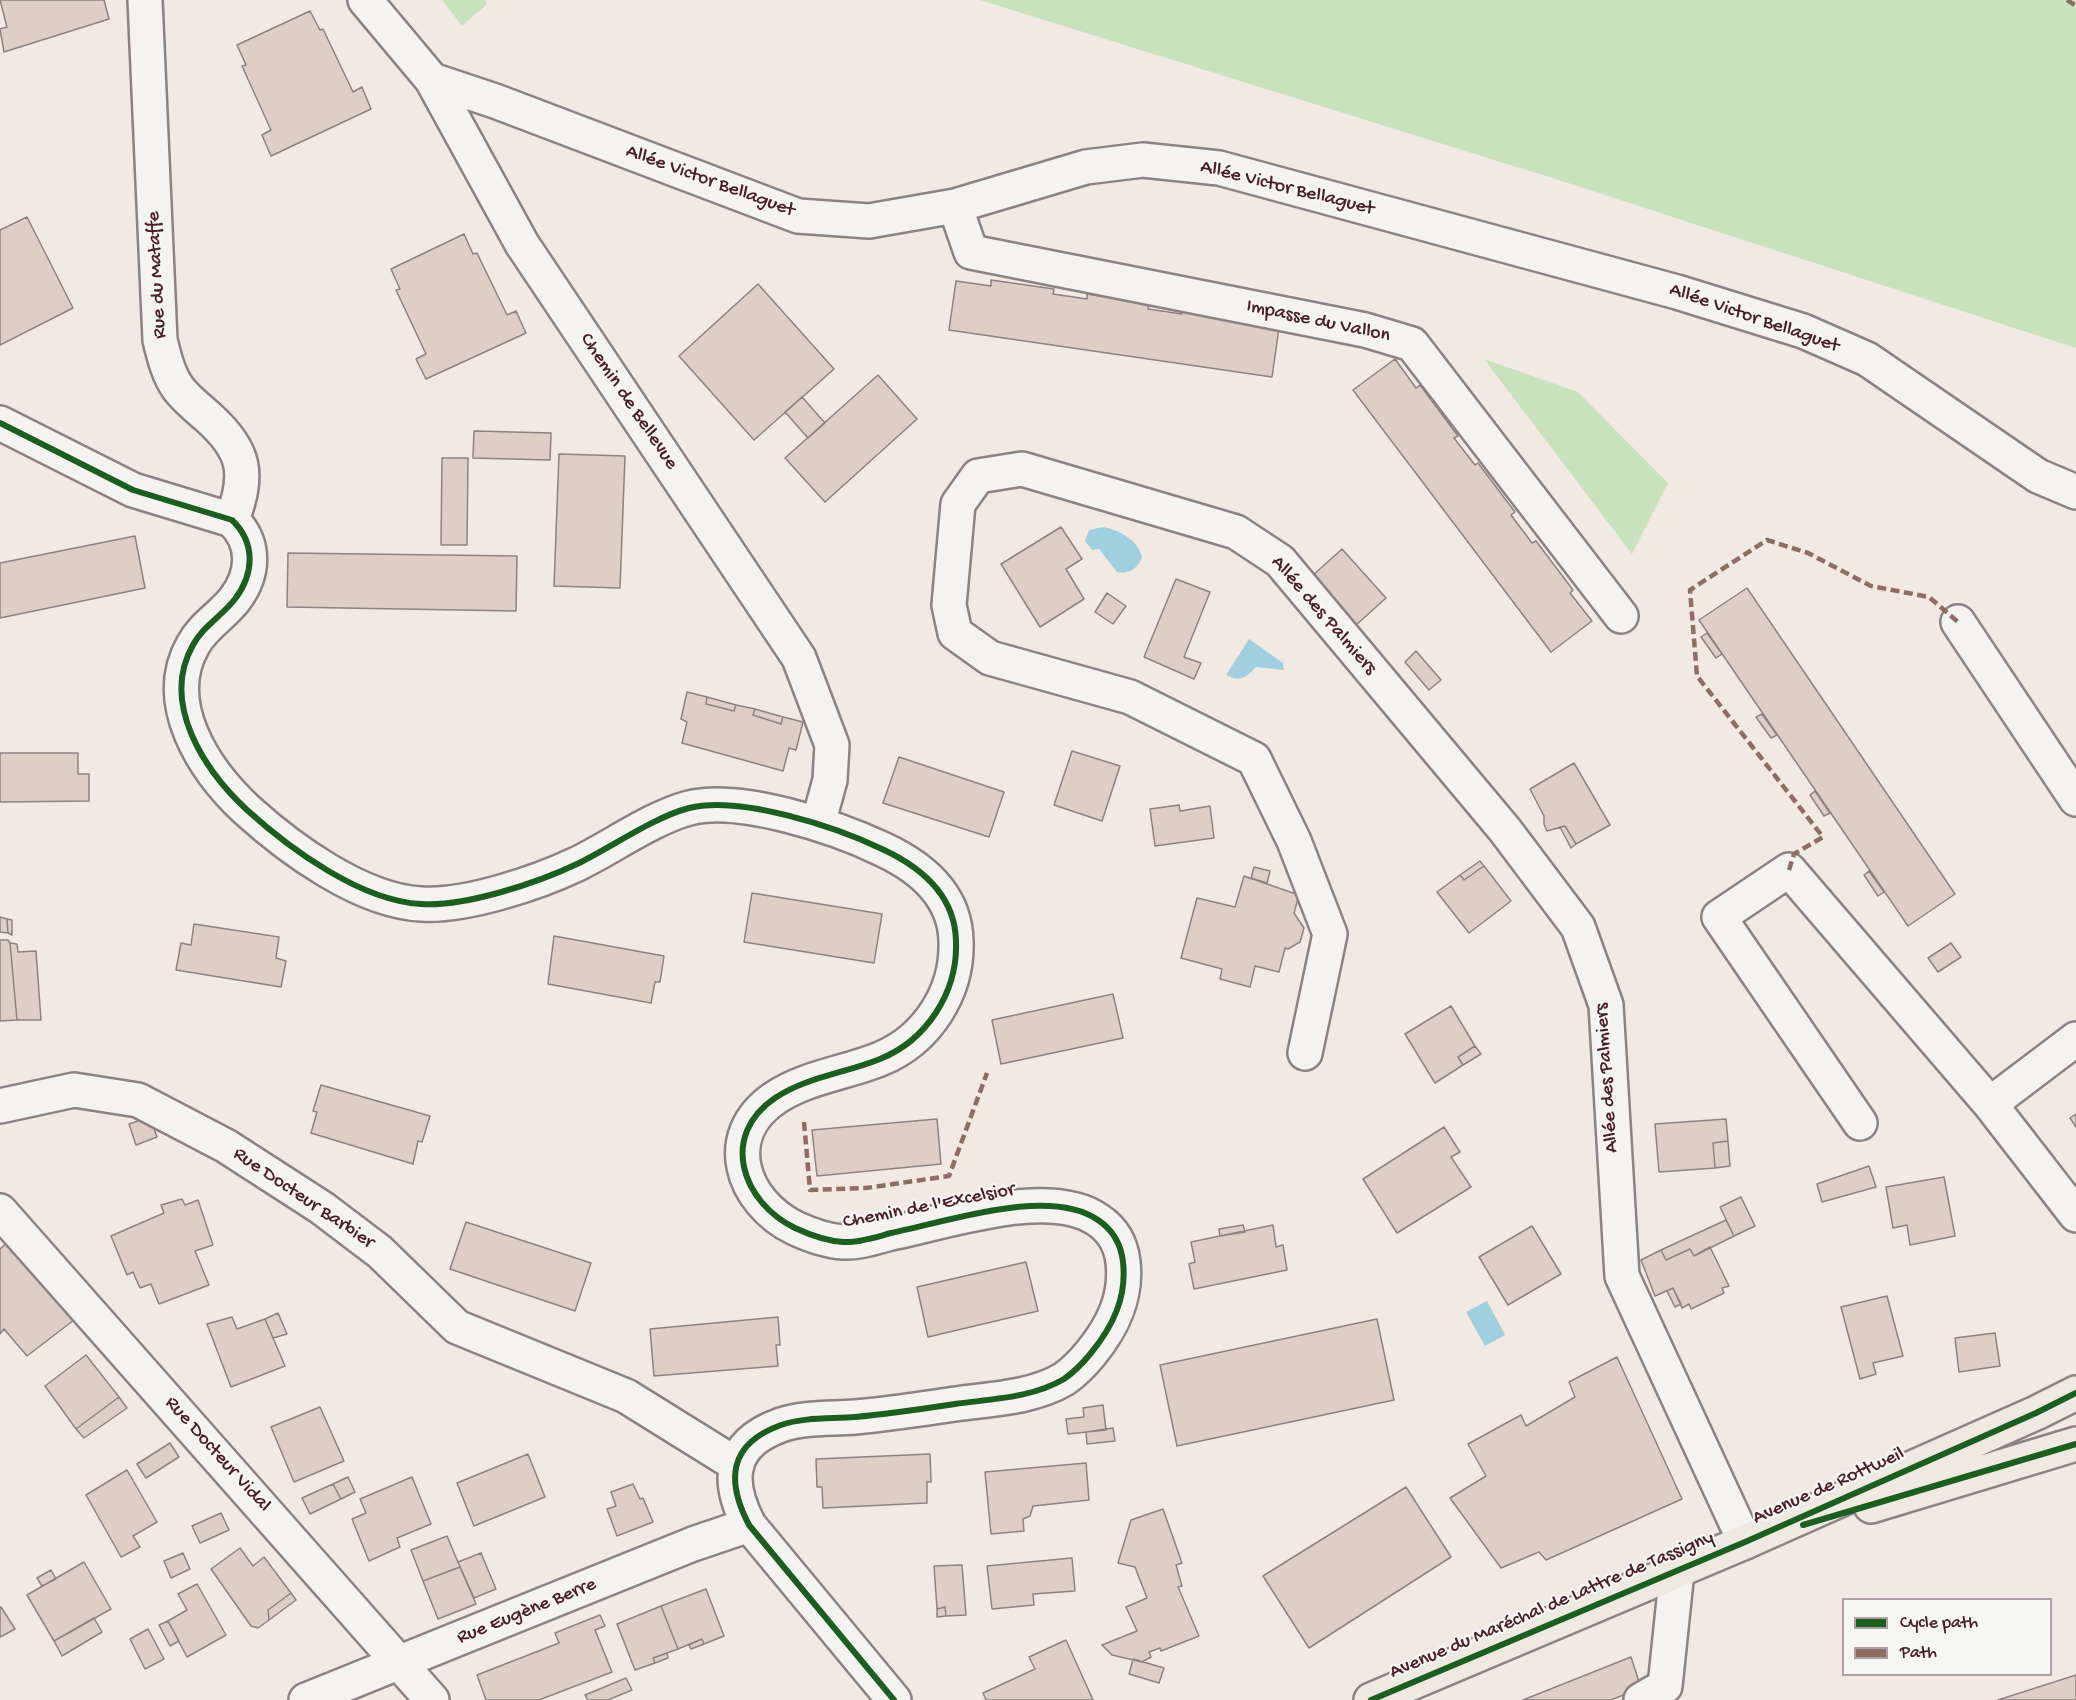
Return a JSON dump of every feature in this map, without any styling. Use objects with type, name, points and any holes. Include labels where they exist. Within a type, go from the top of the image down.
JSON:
[{"type":"main road","name":"Avenue de Rottweil","points":[[1745,1542],[2036,1413],[2076,1393]]},
{"type":"main road","name":"Avenue de Rottweil","points":[[1745,1542],[2076,1444]]},
{"type":"main road","name":"Avenue du Maréchal de Lattre de Tassigny","points":[[1371,1700],[1745,1542]]},
{"type":"street","name":"Rue du Mataffe","points":[[145,0],[160,340],[166,364],[177,387],[222,430],[238,457],[244,475],[242,492],[232,520]]},
{"type":"street","name":"Chemin de Bellevue","points":[[365,0],[432,80],[522,244],[799,658],[832,745],[830,780],[818,824]]},
{"type":"street","name":"Allée Victor Bellaguet","points":[[432,80],[798,216],[869,221],[955,206],[1086,167],[1143,160],[1219,168],[1677,292],[1803,331],[1867,359],[2037,476],[2076,492]]},
{"type":"street","name":"Impasse du Vallon","points":[[955,206],[971,252],[1365,330],[1412,344],[1621,616]]},
{"type":"street","points":[[0,423],[133,490],[232,520]]},
{"type":"street","name":"Allée des Palmiers","points":[[1305,1053],[1330,934],[1294,841],[1254,759],[1130,698],[990,658],[955,633],[949,605],[958,504],[978,476],[1022,469],[1236,532],[1280,561],[1505,830],[1578,927],[1606,1005],[1622,1276],[1745,1542]]},
{"type":"street","name":"Chemin de l'Excelsior","points":[[232,520],[241,528],[249,546],[248,576],[237,596],[202,631],[189,650],[180,691],[183,710],[208,764],[244,807],[306,855],[355,885],[402,902],[422,904],[457,902],[535,881],[568,868],[663,819],[685,809],[698,807],[754,809],[818,824],[883,849],[925,874],[940,893],[954,920],[957,937],[955,969],[951,984],[938,1010],[908,1042],[878,1060],[796,1088],[775,1098],[760,1111],[749,1125],[741,1150],[743,1164],[753,1192],[770,1211],[794,1228],[846,1243],[1030,1205],[1071,1208],[1094,1218],[1116,1238],[1122,1256],[1123,1283],[1119,1308],[1113,1322],[1086,1359],[1064,1379],[1012,1396],[878,1415],[785,1423],[750,1443],[737,1465]]},
{"type":"street","points":[[1958,622],[2076,799]]},
{"type":"street","points":[[1860,1123],[1719,917],[1789,870],[1990,1104],[2076,1215]]},
{"type":"street","points":[[1990,1104],[2076,1039]]},
{"type":"street","name":"Rue Docteur Barbier","points":[[0,1106],[74,1090],[138,1100],[226,1146],[322,1208],[380,1252],[457,1327],[626,1396],[737,1465]]},
{"type":"street","name":"Rue Docteur Vidal","points":[[0,1211],[402,1663],[432,1700]]},
{"type":"street","points":[[737,1465],[736,1496],[749,1525],[894,1700]]},
{"type":"street","name":"Rue Eugène Berre","points":[[306,1700],[693,1544],[749,1525]]},
{"type":"street","points":[[1658,1695],[1677,1571]]},
{"type":"green space","points":[[442,0],[485,0],[487,4],[462,26]]},
{"type":"green space","points":[[980,0],[2076,0],[2076,348],[1565,182]]},
{"type":"green space","points":[[1484,359],[1578,392],[1668,483],[1632,554]]},
{"type":"water","points":[[1103,527],[1121,533],[1140,551],[1142,557],[1133,570],[1117,572],[1099,549],[1092,550],[1085,541],[1089,530]]},
{"type":"water","points":[[1249,639],[1283,663],[1284,670],[1256,667],[1242,678],[1226,675]]},
{"type":"water","points":[[1487,1301],[1505,1335],[1485,1346],[1466,1312]]},
{"type":"building","points":[[0,0],[104,0],[109,19],[4,52],[0,29],[7,27]]},
{"type":"building","points":[[310,11],[320,30],[323,29],[353,92],[362,87],[371,109],[271,156],[262,135],[271,130],[242,66],[246,65],[237,45]]},
{"type":"building","points":[[27,217],[73,308],[0,345],[0,230]]},
{"type":"building","points":[[464,234],[473,254],[477,253],[507,315],[516,311],[526,333],[426,379],[416,359],[426,354],[396,290],[400,289],[391,269]]},
{"type":"building","points":[[991,280],[1054,289],[1053,294],[1087,299],[1087,294],[1149,303],[1148,309],[1182,314],[1183,309],[1279,328],[1272,377],[949,330],[956,281],[991,286]]},
{"type":"building","points":[[758,284],[834,369],[754,440],[679,356]]},
{"type":"building","points":[[1395,359],[1416,388],[1420,385],[1458,436],[1454,438],[1475,465],[1478,463],[1515,512],[1511,515],[1532,543],[1536,541],[1573,590],[1570,593],[1592,621],[1551,652],[1353,390]]},
{"type":"building","points":[[878,375],[917,419],[825,502],[785,458]]},
{"type":"building","points":[[802,397],[825,423],[808,438],[785,412]]},
{"type":"building","points":[[474,431],[551,433],[550,460],[473,458]]},
{"type":"building","points":[[559,454],[625,456],[620,588],[554,586]]},
{"type":"building","points":[[442,458],[468,458],[467,545],[441,545]]},
{"type":"building","points":[[1061,527],[1082,559],[1066,569],[1084,599],[1040,627],[1001,564]]},
{"type":"building","points":[[135,536],[145,588],[0,618],[0,563]]},
{"type":"building","points":[[1342,549],[1386,598],[1355,626],[1311,577]]},
{"type":"building","points":[[288,553],[517,556],[516,611],[287,607]]},
{"type":"building","points":[[1176,579],[1210,592],[1184,657],[1201,663],[1194,679],[1144,657]]},
{"type":"building","points":[[1747,588],[1955,894],[1908,926],[1699,620]]},
{"type":"building","points":[[1107,593],[1126,606],[1113,624],[1095,612]]},
{"type":"building","points":[[1707,633],[1722,654],[1716,658],[1701,637]]},
{"type":"building","points":[[1416,651],[1441,680],[1429,690],[1405,662]]},
{"type":"building","points":[[687,692],[707,697],[706,704],[734,711],[736,705],[755,709],[753,715],[781,724],[783,717],[803,722],[796,750],[789,748],[783,771],[682,743],[687,722],[681,719]]},
{"type":"building","points":[[707,697],[736,705],[734,711],[706,704]]},
{"type":"building","points":[[755,709],[783,717],[781,724],[753,715]]},
{"type":"building","points":[[1762,714],[1777,735],[1771,738],[1756,717]]},
{"type":"building","points":[[1072,751],[1120,766],[1102,821],[1054,805]]},
{"type":"building","points":[[0,753],[78,753],[78,774],[89,774],[89,801],[0,802]]},
{"type":"building","points":[[899,757],[1004,792],[989,837],[883,803]]},
{"type":"building","points":[[1574,763],[1610,825],[1576,844],[1565,826],[1547,831],[1544,816],[1530,789]]},
{"type":"building","points":[[1815,791],[1830,813],[1824,816],[1810,795]]},
{"type":"building","points":[[1179,805],[1180,811],[1210,806],[1214,838],[1155,846],[1150,809]]},
{"type":"building","points":[[1565,826],[1576,844],[1571,848],[1560,827]]},
{"type":"building","points":[[1480,861],[1484,866],[1464,880],[1460,875]]},
{"type":"building","points":[[1484,866],[1511,901],[1469,933],[1437,892],[1460,875],[1464,880]]},
{"type":"building","points":[[1254,867],[1270,871],[1267,883],[1251,878]]},
{"type":"building","points":[[1869,871],[1884,892],[1878,896],[1864,875]]},
{"type":"building","points":[[1244,876],[1299,895],[1294,913],[1304,928],[1300,942],[1288,949],[1285,948],[1279,972],[1255,966],[1250,987],[1220,979],[1222,969],[1181,958],[1197,898],[1235,907]]},
{"type":"building","points":[[752,893],[882,914],[874,963],[744,942]]},
{"type":"building","points":[[0,917],[7,919],[8,933],[0,932]]},
{"type":"building","points":[[7,919],[12,920],[12,935],[8,933]]},
{"type":"building","points":[[194,924],[279,937],[276,958],[286,961],[281,987],[176,970],[181,943],[191,945]]},
{"type":"building","points":[[554,936],[664,956],[660,982],[655,982],[651,1003],[548,984]]},
{"type":"building","points":[[0,940],[8,940],[10,943],[17,1020],[0,1021]]},
{"type":"building","points":[[10,943],[17,944],[18,952],[36,951],[41,1020],[17,1020]]},
{"type":"building","points":[[1951,943],[1961,957],[1938,972],[1928,958]]},
{"type":"building","points":[[1113,994],[1123,1038],[1001,1064],[992,1020]]},
{"type":"building","points":[[1451,1006],[1475,1046],[1458,1057],[1463,1065],[1435,1083],[1405,1034]]},
{"type":"building","points":[[1475,1046],[1481,1054],[1463,1065],[1458,1057]]},
{"type":"building","points":[[321,1085],[430,1116],[422,1142],[418,1141],[413,1164],[311,1133],[317,1112],[313,1111]]},
{"type":"building","points":[[2076,1114],[2076,1127],[2070,1118]]},
{"type":"building","points":[[150,1117],[157,1137],[136,1145],[129,1124]]},
{"type":"building","points":[[937,1119],[941,1164],[817,1176],[812,1130]]},
{"type":"building","points":[[1726,1119],[1728,1141],[1713,1143],[1715,1168],[1659,1172],[1655,1124]]},
{"type":"building","points":[[1444,1127],[1460,1152],[1451,1157],[1471,1187],[1397,1233],[1363,1179]]},
{"type":"building","points":[[1728,1141],[1730,1166],[1715,1168],[1713,1143]]},
{"type":"building","points":[[1869,1166],[1876,1187],[1822,1202],[1817,1184]]},
{"type":"building","points":[[1944,1177],[1955,1236],[1910,1245],[1907,1225],[1893,1228],[1886,1187]]},
{"type":"building","points":[[1741,1197],[1755,1226],[1734,1236],[1720,1207]]},
{"type":"building","points":[[182,1199],[185,1205],[198,1200],[213,1245],[195,1251],[209,1285],[159,1304],[151,1284],[140,1288],[133,1272],[127,1275],[111,1236],[164,1213],[161,1205]]},
{"type":"building","points":[[1726,1220],[1734,1236],[1694,1256],[1690,1249],[1666,1260],[1661,1250]]},
{"type":"building","points":[[466,1222],[591,1263],[575,1311],[450,1269]]},
{"type":"building","points":[[1243,1225],[1245,1232],[1220,1236],[1219,1229]]},
{"type":"building","points":[[1273,1225],[1276,1247],[1283,1245],[1287,1270],[1194,1289],[1189,1264],[1195,1262],[1191,1242]]},
{"type":"building","points":[[1532,1226],[1561,1274],[1508,1305],[1479,1257]]},
{"type":"building","points":[[8,1242],[74,1320],[27,1356],[4,1329],[0,1334],[0,1249]]},
{"type":"building","points":[[1710,1247],[1729,1286],[1722,1288],[1724,1293],[1691,1309],[1689,1304],[1682,1308],[1673,1288],[1655,1296],[1641,1260],[1661,1250],[1666,1260],[1690,1249],[1694,1256]]},
{"type":"building","points":[[1026,1262],[1038,1311],[928,1337],[917,1287]]},
{"type":"building","points":[[1673,1288],[1681,1304],[1675,1307],[1667,1291]]},
{"type":"building","points":[[1887,1296],[1903,1356],[1873,1363],[1876,1374],[1860,1379],[1841,1307]]},
{"type":"building","points":[[278,1313],[287,1334],[273,1338],[265,1319]]},
{"type":"building","points":[[232,1317],[237,1329],[265,1319],[285,1366],[231,1387],[207,1324]]},
{"type":"building","points":[[778,1317],[780,1345],[776,1345],[778,1366],[654,1376],[650,1329]]},
{"type":"building","points":[[1377,1319],[1394,1400],[1177,1446],[1160,1365]]},
{"type":"building","points":[[1995,1333],[2000,1366],[1959,1372],[1955,1338]]},
{"type":"building","points":[[86,1355],[119,1397],[76,1429],[45,1386]]},
{"type":"building","points":[[1617,1357],[1682,1499],[1546,1560],[1539,1552],[1501,1568],[1450,1498],[1486,1476],[1468,1444],[1521,1415],[1526,1426],[1575,1397],[1569,1382]]},
{"type":"building","points":[[119,1397],[127,1408],[84,1438],[76,1429]]},
{"type":"building","points":[[1103,1405],[1106,1430],[1068,1434],[1066,1419],[1084,1417],[1083,1408]]},
{"type":"building","points":[[320,1407],[344,1461],[294,1482],[271,1427]]},
{"type":"building","points":[[1113,1428],[1115,1441],[1087,1444],[1086,1432]]},
{"type":"building","points":[[170,1443],[179,1457],[146,1478],[137,1464]]},
{"type":"building","points":[[528,1454],[545,1497],[474,1526],[457,1483]]},
{"type":"building","points":[[930,1454],[931,1482],[927,1482],[927,1503],[823,1508],[822,1487],[817,1487],[816,1459]]},
{"type":"building","points":[[1086,1463],[1089,1500],[1033,1506],[1030,1516],[1023,1519],[1024,1531],[991,1534],[985,1472]]},
{"type":"building","points":[[127,1470],[157,1522],[133,1536],[140,1547],[121,1557],[86,1495]]},
{"type":"building","points":[[348,1477],[355,1492],[341,1499],[333,1484]]},
{"type":"building","points":[[412,1477],[431,1524],[397,1538],[400,1547],[369,1561],[352,1519],[366,1513],[360,1499]]},
{"type":"building","points":[[333,1484],[341,1499],[310,1514],[302,1498]]},
{"type":"building","points":[[633,1484],[640,1499],[643,1498],[653,1522],[617,1536],[607,1509],[616,1506],[611,1492]]},
{"type":"building","points":[[1406,1487],[1451,1557],[1309,1648],[1263,1576]]},
{"type":"building","points":[[1163,1509],[1182,1563],[1176,1565],[1182,1586],[1178,1587],[1199,1636],[1161,1651],[1160,1648],[1149,1652],[1151,1657],[1142,1662],[1112,1655],[1102,1645],[1137,1631],[1126,1607],[1147,1598],[1135,1567],[1118,1563],[1131,1520]]},
{"type":"building","points":[[221,1513],[229,1530],[200,1543],[192,1526]]},
{"type":"building","points":[[447,1536],[460,1567],[423,1581],[411,1550]]},
{"type":"building","points":[[240,1548],[253,1566],[264,1557],[291,1593],[268,1610],[269,1620],[258,1628],[251,1626],[211,1569]]},
{"type":"building","points":[[183,1553],[190,1569],[171,1578],[164,1561]]},
{"type":"building","points":[[481,1553],[496,1589],[474,1598],[458,1562]]},
{"type":"building","points":[[1072,1558],[1075,1591],[1033,1594],[1034,1605],[992,1609],[987,1566]]},
{"type":"building","points":[[84,1562],[111,1609],[54,1641],[27,1595]]},
{"type":"building","points":[[962,1565],[966,1615],[946,1616],[945,1607],[937,1609],[934,1566]]},
{"type":"building","points":[[460,1567],[476,1604],[438,1619],[423,1581]]},
{"type":"building","points":[[51,1570],[56,1579],[42,1586],[37,1578]]},
{"type":"building","points":[[197,1584],[226,1635],[187,1657],[168,1621],[187,1610],[178,1594]]},
{"type":"building","points":[[706,1589],[724,1636],[704,1644],[702,1639],[678,1649],[661,1606]]},
{"type":"building","points":[[291,1593],[296,1600],[269,1620],[268,1610]]},
{"type":"building","points":[[661,1606],[678,1649],[653,1658],[655,1663],[635,1670],[617,1624]]},
{"type":"building","points":[[945,1607],[946,1616],[937,1617],[937,1609]]},
{"type":"building","points":[[0,1608],[15,1629],[0,1637]]},
{"type":"building","points":[[600,1615],[605,1626],[595,1630],[612,1672],[539,1700],[486,1700],[477,1675],[559,1643],[555,1633]]},
{"type":"building","points":[[94,1618],[102,1632],[62,1656],[54,1641]]},
{"type":"building","points":[[168,1621],[179,1641],[170,1646],[159,1625]]},
{"type":"building","points":[[148,1629],[164,1659],[145,1669],[130,1639]]},
{"type":"building","points":[[702,1639],[704,1644],[691,1649],[689,1645]]},
{"type":"building","points":[[1066,1640],[1093,1700],[986,1700],[983,1693],[1035,1669],[1029,1657]]},
{"type":"building","points":[[667,1653],[668,1658],[655,1663],[653,1658]]},
{"type":"building","points":[[1631,1657],[1641,1688],[1611,1700],[1523,1700]]},
{"type":"building","points":[[1133,1659],[1164,1668],[1159,1683],[1129,1674]]},
{"type":"building","points":[[2076,1675],[2076,1700],[1998,1700]]},
{"type":"building","points":[[626,1678],[632,1690],[608,1700],[588,1700],[585,1695]]},
{"type":"marked path","points":[[2067,0],[2076,6]]},
{"type":"marked path","points":[[1789,870],[1794,854],[1823,837],[1697,676],[1690,590],[1767,540],[1808,553],[1871,586],[1929,597],[1958,622]]},
{"type":"marked path","points":[[804,1122],[810,1190],[866,1188],[949,1176],[987,1073]]},
{"type":"cycle path","points":[[0,423],[133,490],[232,520],[240,529],[249,549],[250,559],[246,579],[235,599],[202,632],[193,645],[184,667],[181,690],[184,712],[202,756],[231,794],[284,841],[351,883],[398,901],[421,904],[439,904],[479,898],[522,886],[561,871],[675,813],[710,805],[760,809],[787,815],[863,840],[910,864],[933,884],[942,896],[950,910],[956,941],[952,978],[936,1012],[925,1027],[897,1051],[867,1064],[800,1085],[775,1098],[758,1113],[747,1131],[743,1149],[744,1168],[751,1185],[762,1202],[777,1217],[795,1228],[818,1237],[843,1242],[855,1242],[968,1215],[1026,1206],[1053,1206],[1077,1210],[1098,1220],[1112,1233],[1120,1249],[1124,1275],[1117,1310],[1106,1332],[1078,1367],[1064,1379],[1052,1385],[1025,1394],[997,1399],[855,1417],[790,1422],[763,1433],[750,1442],[742,1453],[736,1466],[735,1479],[737,1493],[749,1525],[894,1700]]},
{"type":"cycle path","points":[[1371,1700],[1745,1542],[2036,1413],[2076,1393]]},
{"type":"cycle path","points":[[1803,1525],[2076,1444]]}]
